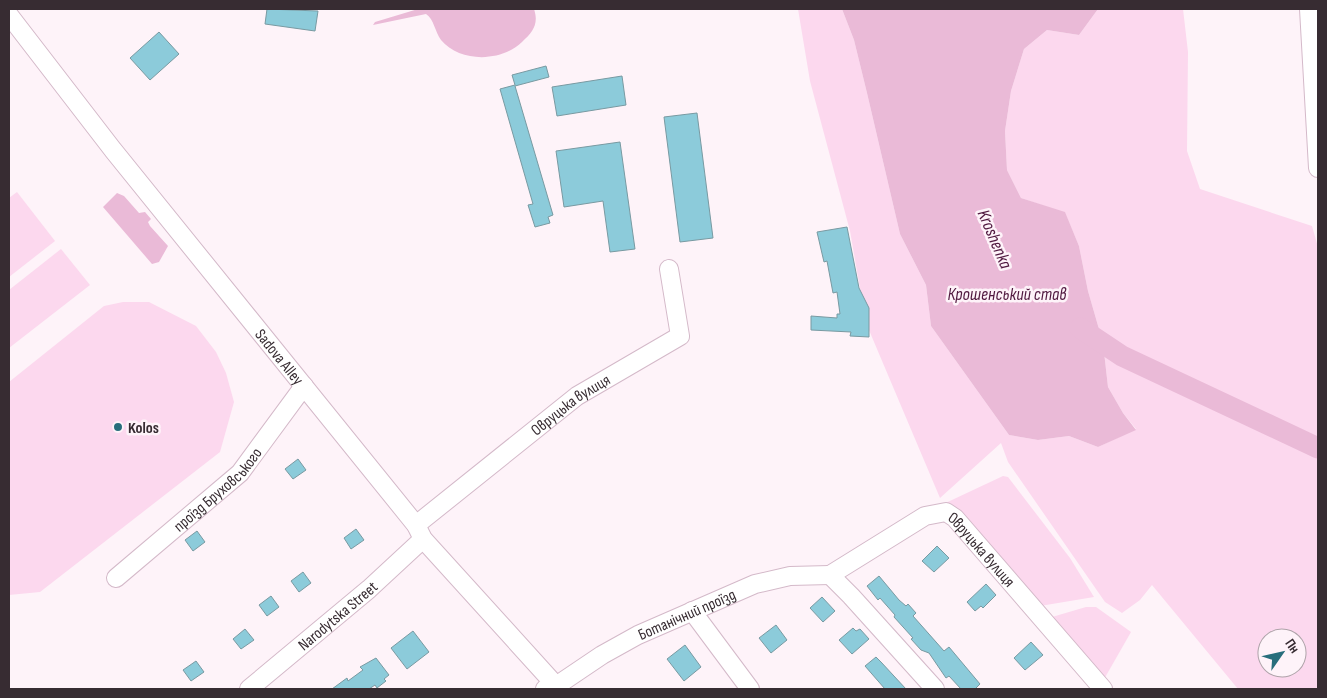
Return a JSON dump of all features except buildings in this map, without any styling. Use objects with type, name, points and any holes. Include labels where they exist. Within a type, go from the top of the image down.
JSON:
[{"type":"street","points":[[1309,9],[1318,168]]},
{"type":"street","name":"Sadova Alley","points":[[9,15],[113,150],[304,386],[419,532],[554,688]]},
{"type":"street","name":"Овруцька вулиця","points":[[419,532],[577,396],[680,336],[670,269]]},
{"type":"street","name":"проїзд Бруховського","points":[[116,578],[240,473],[304,386]]},
{"type":"street","name":"Овруцька вулиця","points":[[830,575],[925,516],[946,512],[954,518],[1103,689]]},
{"type":"street","name":"Narodytska Street","points":[[249,689],[362,595],[419,532]]},
{"type":"street","points":[[830,575],[852,596],[935,689]]},
{"type":"street","name":"Ботанічний проїзд","points":[[554,688],[630,639],[755,584],[790,576],[830,575]]},
{"type":"street","points":[[692,611],[750,689]]},
{"type":"shaded area","points":[[798,9],[842,9],[854,40],[900,234],[926,285],[931,326],[1009,435],[1038,440],[1069,436],[1098,447],[1136,429],[1123,413],[1108,387],[1103,343],[1088,291],[1079,246],[1065,213],[1021,198],[1007,170],[1005,131],[1011,91],[1024,49],[1047,30],[1079,35],[1098,9],[1183,9],[1188,52],[1187,151],[1200,189],[1312,226],[1318,247],[1318,689],[1238,689],[1152,585],[1140,600],[1122,613],[1105,602],[1008,462],[1001,443],[940,498],[866,323],[850,231],[810,81]]},
{"type":"shaded area","points":[[17,192],[55,241],[9,277],[9,198]]},
{"type":"shaded area","points":[[61,249],[90,285],[9,348],[9,290]]},
{"type":"shaded area","name":"Kolos","points":[[123,302],[149,302],[196,326],[216,352],[226,373],[234,402],[220,452],[40,592],[9,595],[9,382],[104,306]]},
{"type":"shaded area","points":[[1003,476],[1008,477],[1070,558],[1094,597],[1040,606],[937,507]]},
{"type":"shaded area","points":[[1086,607],[1096,607],[1131,632],[1103,681],[1052,617]]},
{"type":"water","points":[[418,9],[534,9],[536,19],[532,31],[514,49],[493,56],[481,57],[459,53],[449,48],[441,40],[431,19],[426,14],[373,25],[375,22]]},
{"type":"water","name":"Крошенський став","points":[[842,9],[1098,9],[1079,35],[1047,30],[1024,49],[1011,91],[1005,131],[1007,170],[1021,198],[1065,212],[1079,246],[1088,291],[1103,343],[1108,387],[1123,413],[1136,430],[1098,447],[1069,436],[1038,440],[1009,435],[931,326],[926,285],[900,234],[854,40]]},
{"type":"water","points":[[117,193],[124,196],[139,213],[145,212],[151,219],[148,222],[150,226],[168,246],[159,262],[152,264],[103,207]]},
{"type":"waterway","name":"Kroshenka","points":[[1080,328],[1122,356],[1318,448]]},
{"type":"place","name":"Kolos","points":[[118,427]]}]
